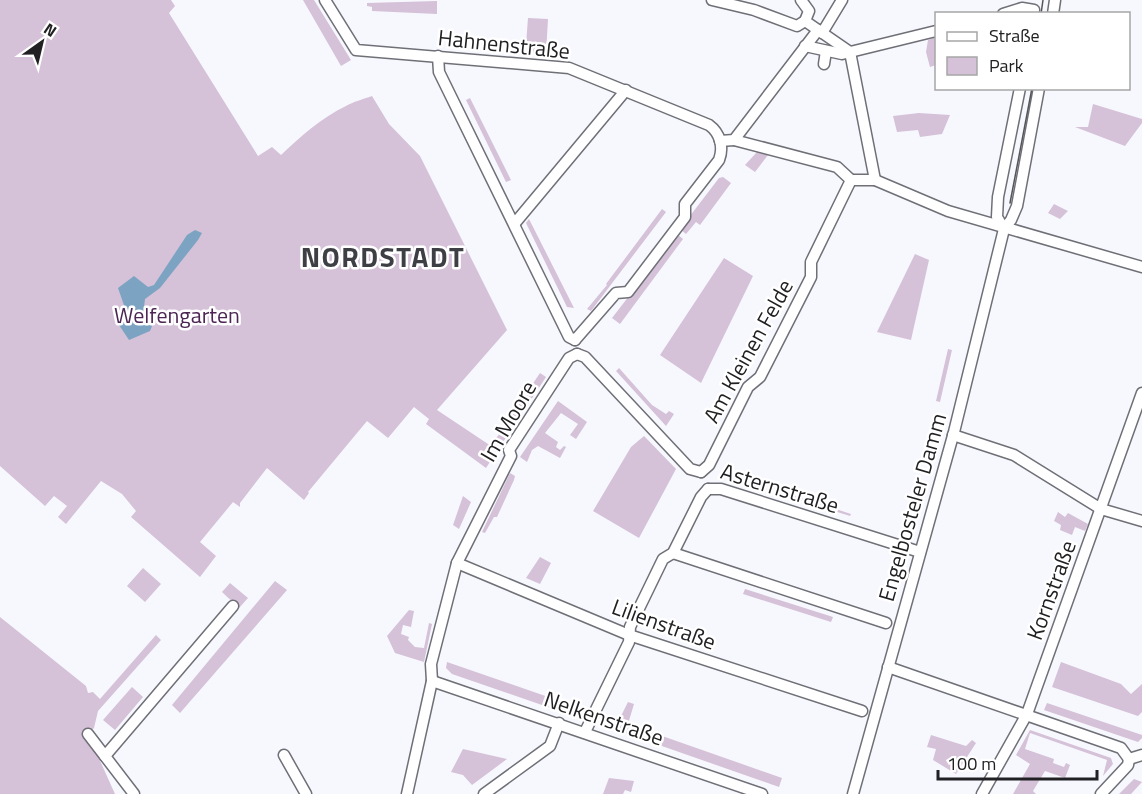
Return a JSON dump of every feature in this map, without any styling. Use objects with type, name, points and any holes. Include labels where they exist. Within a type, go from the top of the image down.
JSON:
[{"type":"street","points":[[712,0],[754,10],[797,26],[805,21],[809,10],[801,0]]},
{"type":"street","points":[[734,140],[842,0]]},
{"type":"street","points":[[1055,0],[1066,0]]},
{"type":"street","name":"Hahnenstraße","points":[[328,1],[356,50],[569,68],[709,125],[717,131],[720,141]]},
{"type":"street","points":[[1009,12],[1022,8],[1034,8]]},
{"type":"street","points":[[805,21],[850,52],[875,180]]},
{"type":"street","points":[[805,46],[842,54],[935,31]]},
{"type":"street","points":[[824,64],[826,51]]},
{"type":"street","points":[[438,56],[439,72],[569,337],[575,340]]},
{"type":"street","points":[[514,223],[626,90]]},
{"type":"street","name":"Engelbosteler Damm","points":[[1004,229],[997,217],[998,197],[1020,90]]},
{"type":"street","name":"Engelbosteler Damm","points":[[853,794],[953,435],[1004,229],[1017,206],[1039,90]]},
{"type":"street","points":[[577,354],[575,340],[616,292],[628,292],[685,217],[685,204],[719,160],[722,151],[720,141],[734,140],[837,167],[851,180],[875,180],[948,211],[1142,267]]},
{"type":"street","name":"Am Kleinen Felde","points":[[701,472],[709,465],[748,387],[760,377],[811,277],[811,262],[851,180]]},
{"type":"street","name":"Asternstraße","points":[[577,354],[585,357],[690,469],[701,472],[708,489],[721,489],[920,552]]},
{"type":"street","name":"Im Moore","points":[[407,794],[432,681],[431,664],[457,562],[511,456],[508,450],[569,358],[577,354]]},
{"type":"street","name":"Kornstraße","points":[[982,794],[1027,714],[1142,393]]},
{"type":"street","points":[[953,435],[1014,455],[1101,509],[1142,521]]},
{"type":"street","points":[[585,732],[629,642],[629,635],[663,558],[673,553],[701,497],[708,489]]},
{"type":"street","points":[[673,553],[886,622]]},
{"type":"street","name":"Lilienstraße","points":[[457,562],[629,635],[862,711]]},
{"type":"street","points":[[105,756],[233,606]]},
{"type":"street","points":[[888,667],[1121,748],[1129,759],[1128,765],[1101,794]]},
{"type":"street","name":"Nelkenstraße","points":[[432,681],[762,794]]},
{"type":"street","points":[[484,794],[549,746],[559,723]]},
{"type":"street","points":[[88,734],[134,794]]},
{"type":"street","points":[[284,755],[306,794]]},
{"type":"street","points":[[1129,759],[1142,755]]},
{"type":"green space","name":"Welfengarten","points":[[0,0],[171,0],[175,6],[169,13],[258,156],[272,147],[281,155],[328,116],[352,103],[372,96],[389,124],[420,156],[507,330],[437,410],[491,446],[540,373],[546,377],[486,468],[426,424],[429,419],[414,407],[388,438],[367,421],[308,492],[304,500],[267,468],[240,503],[240,507],[233,502],[200,542],[216,556],[200,577],[131,517],[136,511],[122,494],[101,481],[66,524],[58,517],[67,506],[54,496],[45,506],[0,466]]},
{"type":"green space","points":[[303,0],[314,0],[351,60],[341,66]]},
{"type":"green space","points":[[437,1],[437,14],[372,11],[372,7],[367,6],[367,3]]},
{"type":"green space","points":[[528,18],[548,19],[546,54],[531,53],[531,45],[526,45]]},
{"type":"green space","points":[[935,37],[935,65],[930,67],[926,52],[928,40]]},
{"type":"green space","points":[[470,98],[511,180],[506,182],[466,100]]},
{"type":"green space","points":[[1093,104],[1142,119],[1142,123],[1125,146],[1075,127],[1088,127]]},
{"type":"green space","points":[[919,113],[950,115],[942,134],[920,137],[918,130],[897,132],[893,116]]},
{"type":"green space","points":[[757,152],[768,155],[755,172],[745,165]]},
{"type":"green space","points":[[723,177],[731,183],[700,225],[696,222],[686,234],[680,229],[719,178]]},
{"type":"green space","points":[[1054,204],[1068,211],[1060,219],[1048,213]]},
{"type":"green space","points":[[662,209],[666,212],[591,311],[587,309],[607,285]]},
{"type":"green space","points":[[529,219],[574,308],[567,307],[526,223]]},
{"type":"green space","points":[[677,234],[683,239],[620,324],[612,318]]},
{"type":"green space","points":[[915,254],[929,260],[911,340],[877,332]]},
{"type":"green space","points":[[724,258],[753,276],[701,383],[660,355]]},
{"type":"green space","points":[[948,349],[952,350],[940,402],[936,401]]},
{"type":"green space","points":[[619,368],[652,405],[666,414],[669,411],[674,414],[666,426],[616,371]]},
{"type":"green space","points":[[558,401],[587,422],[576,439],[570,435],[578,424],[561,413],[545,433],[558,442],[556,447],[560,450],[566,447],[560,458],[538,446],[532,450],[527,462],[520,457]]},
{"type":"green space","points":[[644,436],[676,469],[639,538],[593,511],[631,447]]},
{"type":"green space","points":[[510,473],[515,476],[514,480],[497,517],[494,517],[485,533],[482,532]]},
{"type":"green space","points":[[784,492],[851,514],[850,516],[783,495]]},
{"type":"green space","points":[[463,496],[471,502],[459,529],[453,525]]},
{"type":"green space","points":[[1058,512],[1065,517],[1068,513],[1088,524],[1085,531],[1075,527],[1072,535],[1060,530],[1061,525],[1054,521]]},
{"type":"green space","points":[[540,557],[551,563],[540,584],[526,578]]},
{"type":"green space","points":[[143,568],[161,584],[145,602],[127,586]]},
{"type":"green space","points":[[275,581],[287,590],[180,713],[172,705]]},
{"type":"green space","points":[[230,583],[248,598],[239,608],[222,592]]},
{"type":"green space","points":[[745,589],[833,617],[831,622],[743,594]]},
{"type":"green space","points":[[409,610],[414,611],[411,627],[403,625],[401,634],[409,637],[408,640],[415,647],[424,648],[429,623],[432,624],[424,662],[395,653],[387,636]]},
{"type":"green space","points":[[0,617],[86,686],[88,693],[93,692],[100,699],[156,635],[161,640],[98,711],[94,728],[88,734],[115,794],[0,794]]},
{"type":"green space","points":[[447,662],[577,707],[568,714],[452,674],[446,668]]},
{"type":"green space","points":[[1061,662],[1121,684],[1131,694],[1142,684],[1142,712],[1138,716],[1052,687]]},
{"type":"green space","points":[[132,687],[143,697],[115,730],[103,720]]},
{"type":"green space","points":[[628,702],[634,704],[628,724],[782,778],[779,787],[599,724],[602,715],[618,722]]},
{"type":"green space","points":[[1047,703],[1142,735],[1142,738],[1138,742],[1044,710]]},
{"type":"green space","points":[[1030,730],[1111,758],[1113,764],[1103,776],[1107,760],[1030,733],[1025,749],[1054,759],[1053,763],[1064,767],[1066,763],[1070,765],[1065,778],[1045,771],[1033,791],[1036,794],[1013,794],[1030,764],[1016,755]]},
{"type":"green space","points":[[931,735],[966,746],[972,740],[976,743],[956,774],[933,760],[936,749],[927,747]]},
{"type":"green space","points":[[463,749],[507,759],[472,785],[463,775],[451,772]]},
{"type":"green space","points":[[609,778],[634,781],[631,792],[625,790],[623,794],[603,794]]},
{"type":"green space","points":[[1134,779],[1142,782],[1131,794],[1119,794]]},
{"type":"water","points":[[195,230],[202,233],[198,240],[160,288],[145,299],[144,307],[152,326],[150,331],[129,340],[119,325],[126,311],[118,288],[134,276],[148,287],[154,285],[187,235]]},
{"type":"tram line","points":[[1041,12],[1043,0]]},
{"type":"tram line","points":[[1010,203],[1032,90]]},
{"type":"district","name":"NORDSTADT","points":[[383,257]]}]
